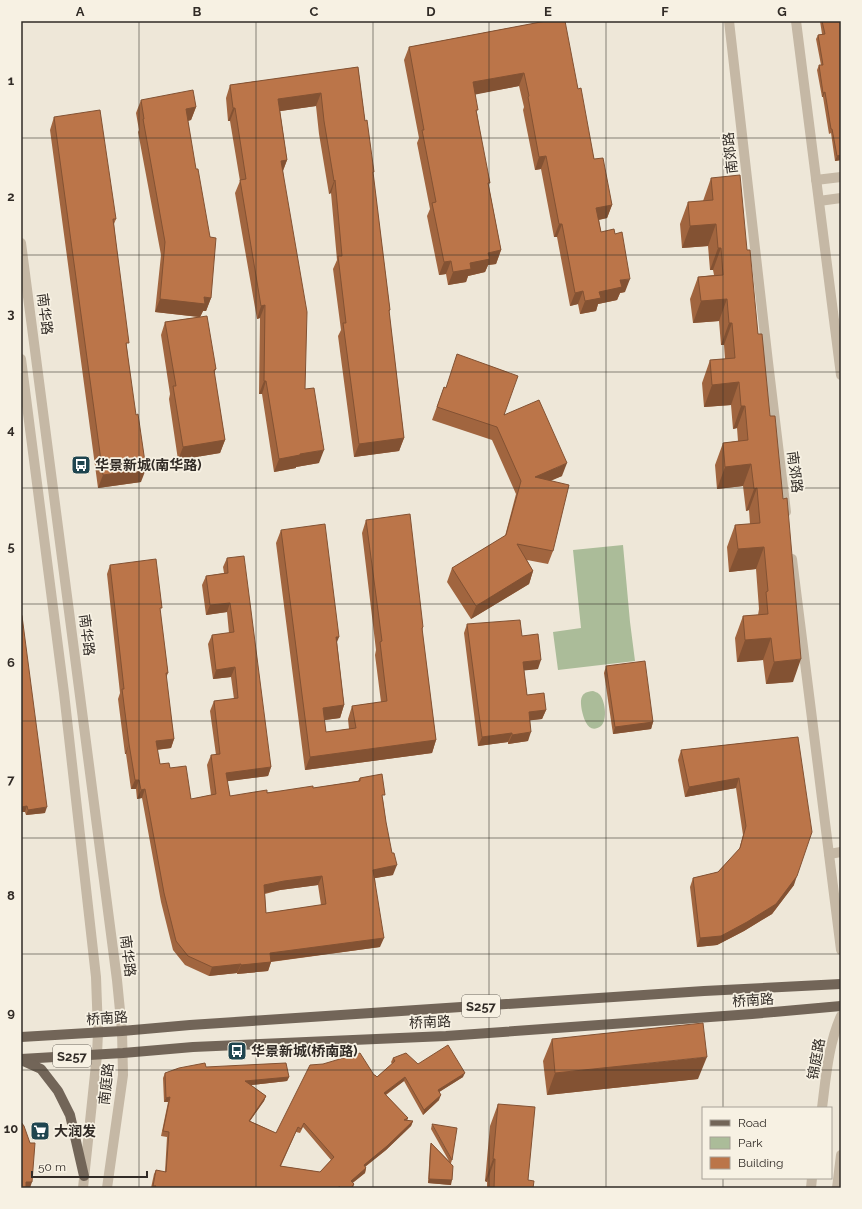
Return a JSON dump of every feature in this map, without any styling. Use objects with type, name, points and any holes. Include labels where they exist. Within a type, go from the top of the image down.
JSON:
[{"type":"main road","name":"桥南路","points":[[21,1037],[122,1031],[214,1023],[841,984]]},
{"type":"main road","name":"桥南路","points":[[21,1060],[193,1048],[454,1035],[841,1006]]},
{"type":"main road","points":[[21,1060],[41,1069],[58,1091],[70,1115],[84,1176]]},
{"type":"street","name":"南郊路","points":[[729,21],[787,520]]},
{"type":"street","points":[[796,21],[841,375]]},
{"type":"street","points":[[816,180],[841,177]]},
{"type":"street","points":[[819,201],[841,198]]},
{"type":"street","name":"南华路","points":[[21,245],[22,263],[115,958],[122,1031]]},
{"type":"street","points":[[21,359],[64,693],[96,971],[98,1032]]},
{"type":"street","points":[[791,552],[841,950]]},
{"type":"street","points":[[828,854],[841,852]]},
{"type":"street","name":"锦庭路","points":[[822,1107],[830,1047],[841,1016]]},
{"type":"street","name":"南庭路","points":[[107,1188],[123,1075],[122,1031]]},
{"type":"street","name":"南庭路","points":[[83,1188],[97,1055],[98,1032]]},
{"type":"street","points":[[837,1188],[841,1155]]},
{"type":"green space","points":[[623,545],[635,661],[558,670],[553,632],[581,628],[573,550]]},
{"type":"green space","points":[[593,691],[598,693],[603,700],[605,715],[601,726],[593,729],[590,728],[584,718],[581,700],[583,695]]},
{"type":"building","points":[[546,21],[565,21],[578,89],[581,88],[594,159],[603,158],[612,205],[596,208],[601,232],[614,229],[615,234],[622,232],[630,279],[620,280],[622,287],[599,292],[601,298],[585,301],[583,291],[575,293],[562,224],[559,224],[546,156],[539,157],[524,73],[473,82],[478,110],[476,110],[490,183],[488,183],[501,250],[488,253],[490,259],[470,263],[471,269],[453,272],[451,261],[444,262],[432,203],[436,202],[422,130],[424,130],[409,47]]},
{"type":"building","points":[[822,21],[841,21],[841,155],[837,156],[825,92],[823,93],[819,65],[823,65],[818,35],[825,34]]},
{"type":"building","points":[[358,67],[365,121],[367,120],[374,172],[404,438],[359,444],[343,323],[346,323],[338,256],[342,256],[335,180],[334,181],[324,121],[321,93],[278,99],[287,160],[281,161],[307,312],[305,389],[314,388],[324,450],[279,459],[266,381],[264,381],[265,305],[261,306],[240,180],[246,179],[230,85]]},
{"type":"building","points":[[193,90],[196,107],[186,109],[196,169],[198,169],[210,237],[216,238],[211,298],[204,297],[205,304],[160,299],[165,242],[141,100]]},
{"type":"building","points":[[100,110],[116,219],[113,219],[129,343],[126,343],[136,415],[138,414],[146,469],[103,475],[54,117]]},
{"type":"building","points":[[740,175],[747,250],[750,250],[758,334],[762,334],[770,416],[775,416],[783,499],[787,498],[801,659],[774,662],[771,638],[745,640],[743,616],[768,614],[766,592],[768,591],[764,547],[738,549],[735,525],[760,523],[757,488],[754,489],[751,464],[725,467],[723,443],[748,440],[745,406],[741,406],[739,382],[712,385],[710,360],[735,358],[732,323],[729,323],[727,299],[701,301],[698,277],[723,275],[721,248],[718,248],[716,224],[690,226],[688,202],[713,200],[711,178]]},
{"type":"building","points":[[207,316],[216,369],[214,370],[225,440],[183,447],[173,386],[176,386],[165,322]]},
{"type":"building","points":[[457,354],[518,376],[504,415],[539,400],[567,463],[535,477],[569,485],[553,551],[517,544],[533,571],[476,606],[452,568],[506,535],[521,481],[497,427],[437,407],[444,387],[446,388]]},
{"type":"building","points":[[410,514],[436,740],[310,757],[281,530],[325,524],[339,637],[336,637],[344,705],[323,708],[326,732],[356,728],[352,706],[387,701],[380,642],[382,641],[366,520]]},
{"type":"building","points":[[244,556],[271,767],[226,773],[230,796],[267,790],[267,793],[313,786],[313,788],[360,781],[360,778],[382,774],[385,795],[382,795],[386,822],[392,853],[394,853],[397,865],[373,870],[384,938],[270,953],[271,962],[212,967],[188,956],[176,941],[164,893],[145,789],[141,790],[139,780],[135,780],[122,689],[124,689],[110,565],[156,559],[168,673],[166,673],[174,739],[156,741],[160,764],[169,763],[170,768],[186,766],[191,799],[216,794],[211,755],[220,754],[214,701],[238,698],[235,667],[216,670],[212,635],[234,632],[230,603],[210,605],[206,576],[228,573],[227,558]],"holes":[[[322,876],[326,904],[266,913],[264,885]]]},
{"type":"building","points":[[21,613],[47,807],[28,810],[27,806],[21,807]]},
{"type":"building","points":[[520,620],[522,636],[538,634],[541,660],[523,662],[527,695],[544,693],[546,710],[529,712],[531,732],[482,737],[467,624]]},
{"type":"building","points":[[645,661],[653,722],[615,727],[606,666]]},
{"type":"building","points":[[798,737],[812,832],[797,876],[776,904],[721,936],[700,938],[693,878],[718,872],[740,848],[746,826],[739,778],[689,787],[681,750]]},
{"type":"building","points":[[703,1023],[707,1057],[555,1073],[552,1039]]},
{"type":"building","points":[[448,1045],[465,1073],[438,1090],[441,1095],[424,1110],[405,1077],[384,1093],[408,1118],[404,1120],[413,1121],[387,1146],[364,1165],[366,1168],[351,1181],[354,1184],[351,1188],[341,1188],[339,1186],[339,1188],[155,1188],[156,1186],[153,1186],[156,1170],[166,1172],[169,1132],[163,1131],[170,1097],[166,1098],[165,1073],[179,1068],[205,1063],[206,1067],[286,1063],[289,1077],[245,1081],[266,1096],[249,1121],[276,1133],[310,1065],[323,1064],[360,1053],[374,1075],[377,1077],[395,1061],[393,1058],[406,1053],[418,1064]],"holes":[[[304,1123],[334,1157],[320,1172],[280,1166],[298,1127],[301,1129]]]},
{"type":"building","points":[[498,1104],[535,1107],[528,1180],[534,1181],[533,1188],[494,1188],[495,1159],[493,1159]]},
{"type":"building","points":[[21,1122],[30,1143],[35,1143],[32,1182],[26,1182],[26,1188],[21,1188]]},
{"type":"building","points":[[432,1124],[457,1128],[452,1160]]},
{"type":"building","points":[[431,1143],[453,1166],[452,1180],[429,1179]]},
{"type":"place","name":"华景新城(南华路)","points":[[81,465]]},
{"type":"place","name":"华景新城(桥南路)","points":[[237,1051]]},
{"type":"place","name":"大润发","points":[[40,1131]]}]
